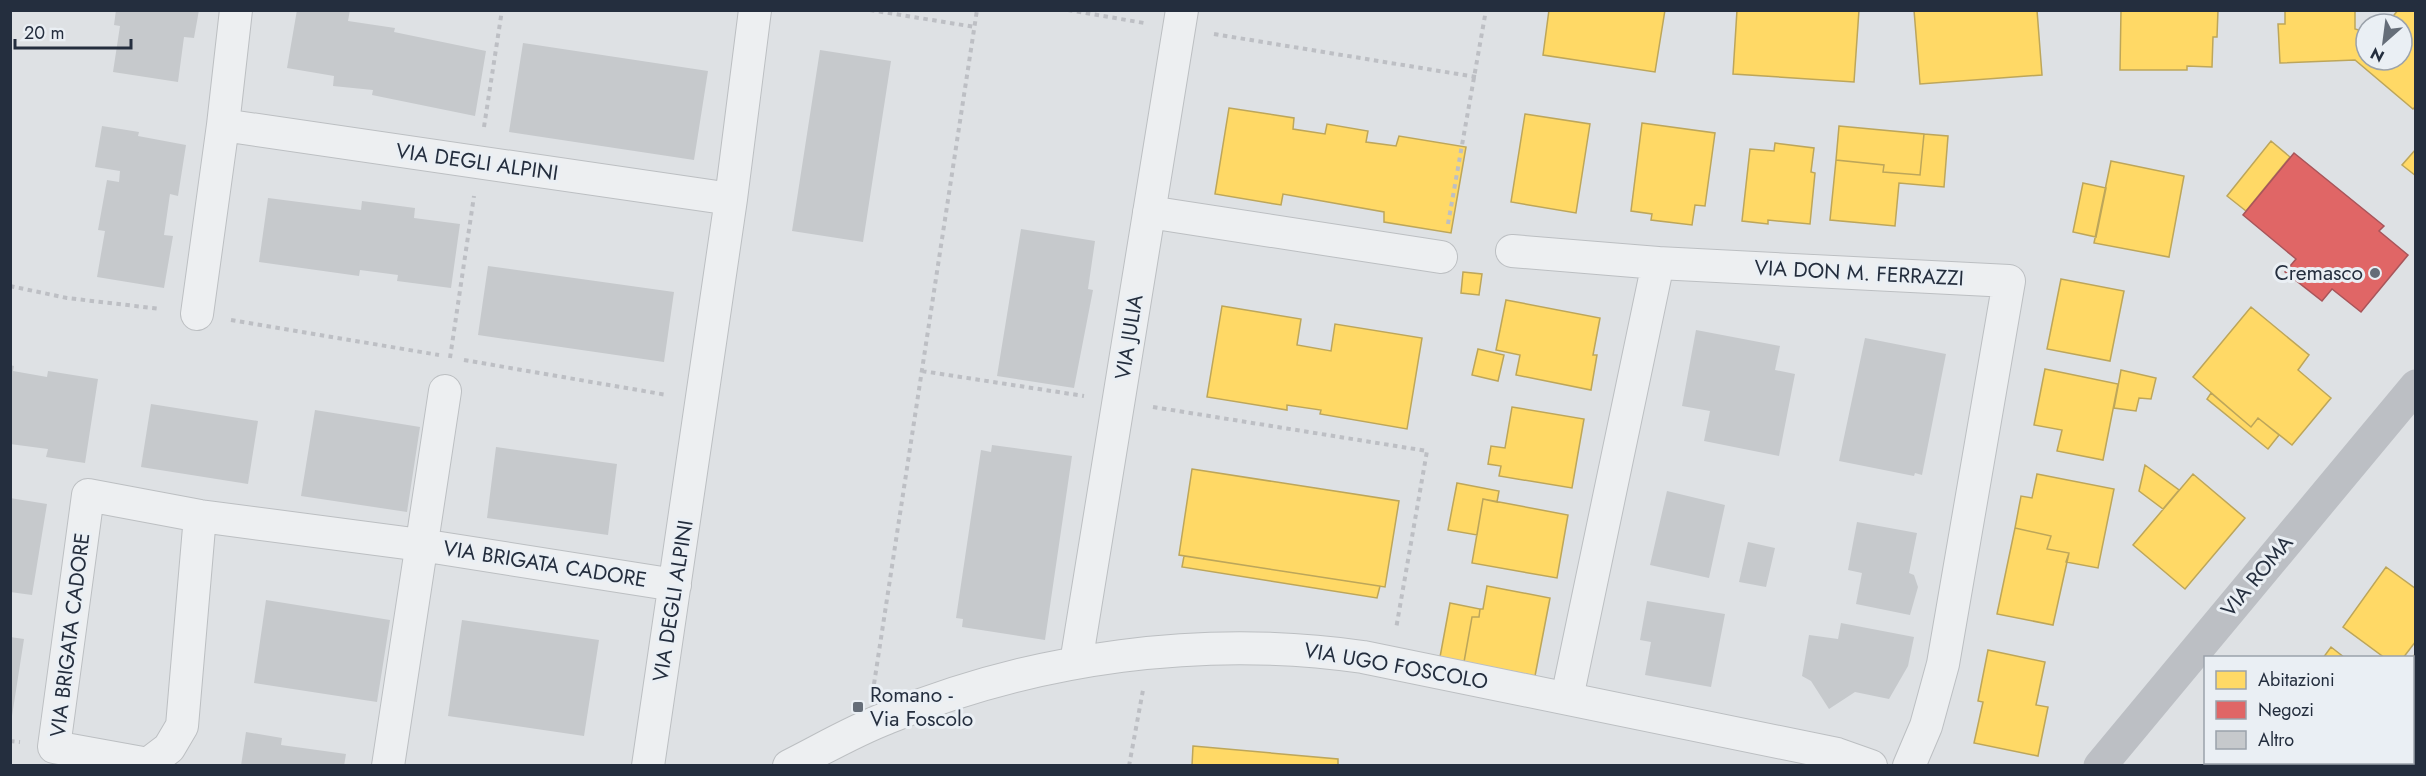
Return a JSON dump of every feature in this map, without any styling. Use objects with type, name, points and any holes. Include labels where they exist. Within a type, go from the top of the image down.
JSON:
[{"type":"main road","name":"VIA ROMA","points":[[2100,765],[2415,386]]},
{"type":"street","points":[[197,314],[224,124],[236,10]]},
{"type":"street","name":"VIA DEGLI ALPINI","points":[[648,765],[731,199],[756,10]]},
{"type":"street","name":"VIA JULIA","points":[[1076,663],[1180,20]]},
{"type":"street","name":"VIA DEGLI ALPINI","points":[[224,124],[731,199]]},
{"type":"street","points":[[1149,212],[1442,257]]},
{"type":"street","points":[[1512,251],[1658,263],[1567,699]]},
{"type":"street","name":"VIA DON M. FERRAZZI","points":[[1658,263],[2009,281],[1943,664],[1926,726],[1909,765]]},
{"type":"street","points":[[388,765],[445,392]]},
{"type":"street","name":"VIA BRIGATA CADORE","points":[[200,516],[182,726],[170,748],[148,764],[54,747],[88,495],[200,516],[422,545],[675,585]]},
{"type":"street","name":"VIA UGO FOSCOLO","points":[[789,765],[886,718],[984,684],[1076,663],[1150,653],[1243,646],[1294,648],[1390,662],[1837,754],[1871,765]]},
{"type":"path","points":[[445,392],[502,10]]},
{"type":"path","points":[[870,10],[975,27]]},
{"type":"path","points":[[886,718],[873,691],[977,10]]},
{"type":"path","points":[[1068,10],[1180,20],[1476,78]]},
{"type":"path","points":[[1442,257],[1476,78],[1486,10]]},
{"type":"path","points":[[10,286],[67,298],[197,314],[702,401]]},
{"type":"path","points":[[922,371],[1427,451],[1390,662]]},
{"type":"path","points":[[1128,765],[1150,653]]},
{"type":"building: Abitazioni","points":[[1549,10],[1665,10],[1655,72],[1543,55]]},
{"type":"building: Abitazioni","points":[[1737,10],[1859,10],[1854,82],[1733,74]]},
{"type":"building: Abitazioni","points":[[1914,10],[2037,10],[2042,75],[1920,84]]},
{"type":"building: Abitazioni","points":[[2121,10],[2218,10],[2217,37],[2213,37],[2212,67],[2187,66],[2187,70],[2120,70]]},
{"type":"building: Abitazioni","points":[[2285,10],[2355,10],[2354,60],[2280,63],[2278,24],[2285,24]]},
{"type":"building: Abitazioni","points":[[2398,10],[2416,10],[2416,106],[2413,109],[2369,72],[2414,72],[2414,12],[2396,12]]},
{"type":"building: Abitazioni","points":[[1229,108],[1294,118],[1293,129],[1325,134],[1327,124],[1368,131],[1366,142],[1396,146],[1399,136],[1466,147],[1451,233],[1384,222],[1384,212],[1283,194],[1281,205],[1215,194]]},
{"type":"building: Abitazioni","points":[[1525,114],[1590,124],[1576,213],[1511,202]]},
{"type":"building: Abitazioni","points":[[1642,123],[1715,133],[1705,206],[1695,205],[1692,225],[1651,220],[1652,214],[1631,211]]},
{"type":"building: Abitazioni","points":[[1839,126],[1924,134],[1920,175],[1883,172],[1884,165],[1836,160]]},
{"type":"building: Abitazioni","points":[[1924,134],[1948,136],[1944,187],[1899,183],[1895,226],[1830,220],[1836,160],[1884,165],[1883,172],[1920,175]]},
{"type":"building: Abitazioni","points":[[2271,141],[2290,157],[2246,211],[2227,196]]},
{"type":"building: Abitazioni","points":[[1775,143],[1814,148],[1811,172],[1815,173],[1810,224],[1768,220],[1768,224],[1742,221],[1750,149],[1774,151]]},
{"type":"building: Abitazioni","points":[[2416,149],[2416,176],[2402,165]]},
{"type":"building: Abitazioni","points":[[2111,161],[2184,176],[2169,257],[2094,243]]},
{"type":"building: Abitazioni","points":[[2083,183],[2106,188],[2096,237],[2073,232]]},
{"type":"building: Abitazioni","points":[[1463,272],[1482,274],[1479,295],[1461,293]]},
{"type":"building: Abitazioni","points":[[2061,279],[2124,291],[2110,361],[2047,349]]},
{"type":"building: Abitazioni","points":[[1506,300],[1600,318],[1593,355],[1597,355],[1591,390],[1516,375],[1520,355],[1496,350]]},
{"type":"building: Abitazioni","points":[[1222,306],[1301,319],[1297,345],[1331,351],[1335,324],[1422,338],[1407,429],[1320,414],[1321,410],[1287,405],[1287,410],[1207,397]]},
{"type":"building: Abitazioni","points":[[2251,307],[2309,355],[2298,370],[2331,398],[2292,445],[2258,418],[2251,427],[2193,377]]},
{"type":"building: Abitazioni","points":[[1478,349],[1504,355],[1498,381],[1472,375]]},
{"type":"building: Abitazioni","points":[[2045,369],[2118,384],[2103,460],[2057,451],[2062,430],[2034,425]]},
{"type":"building: Abitazioni","points":[[2121,370],[2156,378],[2151,399],[2139,398],[2136,411],[2114,408]]},
{"type":"building: Abitazioni","points":[[2211,393],[2251,427],[2258,418],[2279,435],[2268,449],[2207,399]]},
{"type":"building: Abitazioni","points":[[1512,407],[1584,419],[1572,488],[1499,476],[1501,466],[1488,464],[1491,446],[1505,448]]},
{"type":"building: Abitazioni","points":[[2145,465],[2179,490],[2163,509],[2139,491]]},
{"type":"building: Abitazioni","points":[[1192,469],[1399,501],[1385,587],[1179,555]]},
{"type":"building: Abitazioni","points":[[2037,474],[2114,489],[2098,568],[2066,562],[2069,553],[2047,549],[2051,536],[2015,528],[2021,496],[2032,498]]},
{"type":"building: Abitazioni","points":[[2193,474],[2245,518],[2185,589],[2133,545]]},
{"type":"building: Abitazioni","points":[[1457,483],[1499,491],[1497,502],[1483,499],[1477,535],[1448,530]]},
{"type":"building: Abitazioni","points":[[1483,499],[1568,515],[1557,578],[1472,563]]},
{"type":"building: Abitazioni","points":[[2015,528],[2051,536],[2047,549],[2069,553],[2053,625],[1997,614]]},
{"type":"building: Abitazioni","points":[[1184,556],[1380,586],[1377,598],[1182,567]]},
{"type":"building: Abitazioni","points":[[2386,567],[2416,589],[2416,641],[2405,656],[2382,656],[2343,627]]},
{"type":"building: Abitazioni","points":[[1487,586],[1550,598],[1535,676],[1464,662],[1472,617],[1479,617],[1480,609],[1483,609]]},
{"type":"building: Abitazioni","points":[[1450,603],[1480,609],[1479,617],[1472,617],[1464,662],[1440,657]]},
{"type":"building: Abitazioni","points":[[2331,647],[2342,656],[2324,656]]},
{"type":"building: Abitazioni","points":[[1988,650],[2045,662],[2036,705],[2048,707],[2038,756],[1974,743],[1983,702],[1978,701]]},
{"type":"building: Abitazioni","points":[[2416,653],[2416,684],[2414,683],[2414,656]]},
{"type":"building: Abitazioni","points":[[2414,683],[2416,684],[2414,704]]},
{"type":"building: Abitazioni","points":[[1193,746],[1338,759],[1338,766],[1192,766]]},
{"type":"building: Abitazioni","points":[[2246,764],[2323,764],[2325,766],[2245,766]]},
{"type":"building: Negozi","points":[[2294,153],[2384,226],[2379,231],[2408,255],[2361,312],[2332,289],[2322,301],[2285,272],[2296,259],[2243,215]]},
{"type":"building: Altro","points":[[116,10],[199,10],[194,38],[184,37],[178,82],[113,72],[120,26],[114,25]]},
{"type":"building: Altro","points":[[297,10],[350,10],[348,21],[395,28],[394,32],[486,51],[475,116],[372,95],[373,90],[333,86],[334,76],[287,68]]},
{"type":"building: Altro","points":[[523,43],[708,71],[694,160],[509,132]]},
{"type":"building: Altro","points":[[820,50],[891,61],[863,242],[792,231]]},
{"type":"building: Altro","points":[[102,126],[139,132],[138,136],[186,145],[178,196],[170,194],[164,235],[173,236],[164,288],[97,277],[105,231],[98,230],[107,180],[119,182],[120,171],[95,167]]},
{"type":"building: Altro","points":[[268,198],[361,210],[362,201],[415,208],[414,218],[460,224],[451,288],[397,281],[398,275],[360,270],[359,276],[259,262]]},
{"type":"building: Altro","points":[[1021,229],[1095,241],[1088,289],[1093,290],[1074,388],[997,376]]},
{"type":"building: Altro","points":[[488,266],[674,292],[664,362],[478,335]]},
{"type":"building: Altro","points":[[1696,330],[1780,346],[1775,370],[1795,374],[1779,456],[1704,441],[1710,411],[1682,406]]},
{"type":"building: Altro","points":[[1865,338],[1946,354],[1922,475],[1915,473],[1914,476],[1839,461]]},
{"type":"building: Altro","points":[[10,365],[14,366],[13,371],[47,377],[48,371],[98,379],[85,463],[46,457],[48,449],[10,444]]},
{"type":"building: Altro","points":[[151,404],[258,421],[248,484],[141,467]]},
{"type":"building: Altro","points":[[315,410],[420,427],[407,512],[301,496]]},
{"type":"building: Altro","points":[[992,445],[1072,456],[1045,640],[962,627],[963,619],[956,618],[981,450],[991,452]]},
{"type":"building: Altro","points":[[496,447],[617,464],[608,535],[487,518]]},
{"type":"building: Altro","points":[[1667,491],[1725,505],[1709,578],[1650,565]]},
{"type":"building: Altro","points":[[10,498],[47,504],[32,595],[10,592]]},
{"type":"building: Altro","points":[[1857,522],[1917,533],[1909,573],[1914,575],[1918,587],[1910,615],[1856,604],[1862,573],[1848,570]]},
{"type":"building: Altro","points":[[1748,542],[1775,548],[1766,587],[1739,582]]},
{"type":"building: Altro","points":[[266,600],[390,620],[377,702],[254,683]]},
{"type":"building: Altro","points":[[1647,601],[1725,614],[1711,687],[1645,675],[1651,642],[1640,640]]},
{"type":"building: Altro","points":[[462,620],[599,640],[584,736],[448,716]]},
{"type":"building: Altro","points":[[1841,623],[1914,637],[1908,666],[1889,699],[1855,692],[1829,709],[1811,681],[1802,676],[1809,635],[1838,639]]},
{"type":"building: Altro","points":[[10,637],[24,639],[12,716],[10,715]]},
{"type":"building: Altro","points":[[246,732],[282,738],[281,745],[346,754],[344,766],[241,766]]},
{"type":"place","name":"Cremasco","points":[[2375,273]]},
{"type":"place","name":"Romano - Via Foscolo","points":[[858,707]]}]
